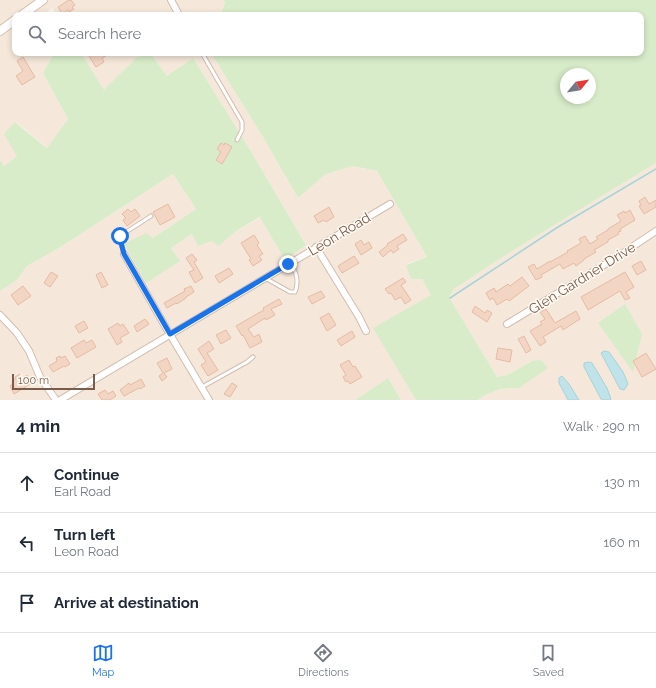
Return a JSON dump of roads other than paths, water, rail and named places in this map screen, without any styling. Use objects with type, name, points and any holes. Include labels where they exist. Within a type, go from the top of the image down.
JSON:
[{"type":"street","points":[[26,12],[43,0]]},
{"type":"street","points":[[170,0],[178,12]]},
{"type":"street","points":[[0,31],[12,22]]},
{"type":"street","name":"Leon Road","points":[[60,400],[390,204]]},
{"type":"street","name":"Glen Gardner Drive","points":[[506,324],[617,257],[656,231]]},
{"type":"street","points":[[316,247],[366,331]]},
{"type":"street","points":[[124,254],[209,400]]},
{"type":"street","points":[[0,315],[17,333],[29,351],[40,377],[56,400]]},
{"type":"lane","points":[[204,56],[242,122],[242,130],[237,140]]},
{"type":"lane","points":[[124,254],[120,236],[151,216]]},
{"type":"lane","points":[[265,278],[290,292],[295,292],[297,288],[296,272],[288,264]]},
{"type":"lane","points":[[202,387],[247,362],[253,357]]},
{"type":"water","points":[[604,351],[609,352],[623,372],[628,384],[624,390],[620,389],[601,353]]},
{"type":"water","points":[[584,363],[592,363],[607,388],[611,399],[610,400],[601,399],[584,367]]},
{"type":"water","points":[[562,376],[579,400],[568,400],[559,383],[559,378]]},
{"type":"waterway","points":[[450,298],[558,227],[656,169]]}]
